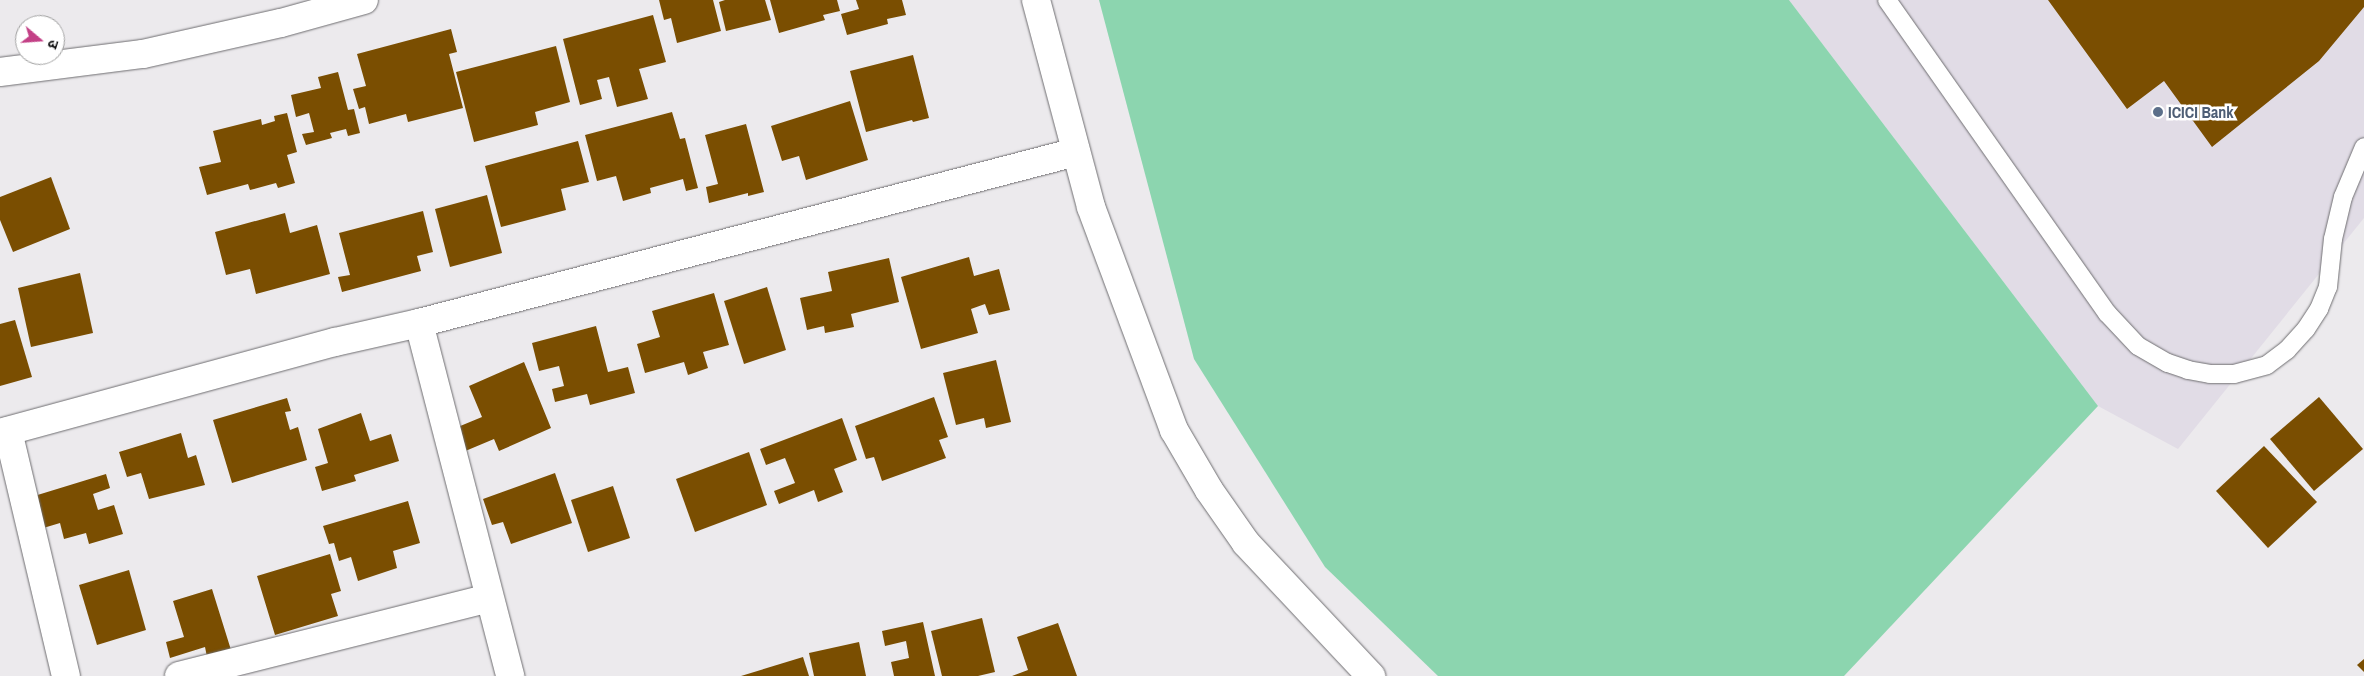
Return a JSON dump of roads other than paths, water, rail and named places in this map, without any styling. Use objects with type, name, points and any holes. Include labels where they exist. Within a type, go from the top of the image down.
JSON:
[{"type":"street","points":[[0,72],[143,54],[281,23],[364,0]]},
{"type":"street","points":[[1036,0],[1091,207],[1174,430],[1209,490],[1246,543],[1371,676]]},
{"type":"street","points":[[66,676],[4,432],[335,342],[419,323],[1076,152]]},
{"type":"street","points":[[419,323],[510,676]]},
{"type":"street","points":[[179,676],[489,598]]},
{"type":"lane","points":[[1887,0],[2106,314],[2138,346],[2168,363],[2188,370],[2210,374],[2234,374],[2268,365],[2287,350],[2306,329],[2319,309],[2328,287],[2333,239],[2343,197],[2364,147]]},
{"type":"place","name":"ICICI Bank","points":[[2158,112]]}]
